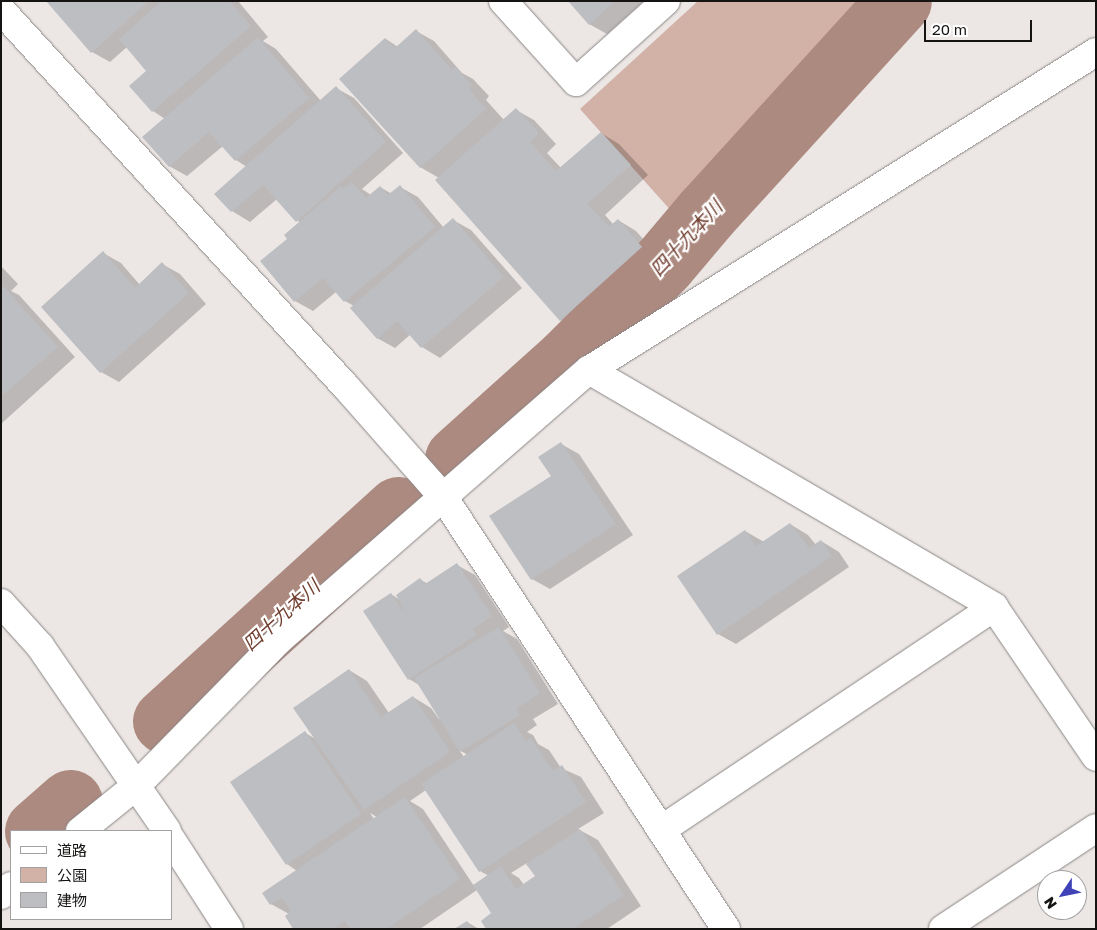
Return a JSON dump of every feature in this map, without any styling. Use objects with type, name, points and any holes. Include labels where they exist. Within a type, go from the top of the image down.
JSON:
[{"type":"street","points":[[503,1],[576,82],[666,1]]},
{"type":"street","points":[[1,10],[347,388],[444,498],[726,929]]},
{"type":"street","points":[[81,830],[137,785],[279,640],[590,370],[1096,52]]},
{"type":"street","points":[[590,370],[994,607],[1096,757]]},
{"type":"street","points":[[1,603],[40,646],[137,785],[165,830]]},
{"type":"street","points":[[661,830],[994,607]]},
{"type":"street","points":[[943,929],[1096,828]]},
{"type":"street","points":[[172,841],[229,929]]},
{"type":"green space","points":[[698,1],[880,1],[682,223],[580,109]]},
{"type":"building","points":[[46,1],[149,1],[91,53]]},
{"type":"building","points":[[162,1],[230,1],[251,26],[152,112],[129,86],[146,71],[119,39]]},
{"type":"building","points":[[568,1],[615,1],[589,25]]},
{"type":"building","points":[[416,29],[452,70],[455,67],[472,85],[469,89],[486,109],[420,168],[339,79],[385,38],[395,48]]},
{"type":"building","points":[[258,37],[309,98],[235,161],[209,132],[169,167],[142,137]]},
{"type":"building","points":[[336,86],[386,142],[296,222],[263,185],[231,212],[214,194]]},
{"type":"building","points":[[516,108],[539,133],[530,142],[556,171],[601,132],[631,165],[587,204],[609,227],[618,219],[642,247],[560,321],[435,180]]},
{"type":"building","points":[[352,182],[366,198],[380,186],[388,195],[400,185],[435,227],[344,302],[323,278],[294,302],[260,261],[287,239],[284,235],[341,186],[343,189]]},
{"type":"building","points":[[453,218],[504,277],[421,348],[397,321],[377,339],[350,308]]},
{"type":"building","points":[[103,251],[135,288],[162,262],[189,293],[100,373],[41,307]]},
{"type":"building","points":[[1,284],[58,347],[1,397]]},
{"type":"building","points":[[561,442],[616,524],[531,580],[489,516],[551,476],[538,457]]},
{"type":"building","points":[[790,523],[809,548],[821,540],[832,556],[717,635],[677,576],[745,530],[756,546]]},
{"type":"building","points":[[457,563],[492,616],[473,629],[476,635],[408,680],[363,611],[391,593],[402,610],[404,609],[396,595],[420,578],[425,584]]},
{"type":"building","points":[[499,627],[540,693],[516,709],[520,715],[460,752],[414,678]]},
{"type":"building","points":[[349,669],[381,717],[413,696],[450,752],[364,810],[293,708]]},
{"type":"building","points":[[514,723],[526,741],[531,738],[553,771],[562,765],[586,802],[479,872],[421,784]]},
{"type":"building","points":[[305,731],[361,814],[286,865],[230,782]]},
{"type":"building","points":[[405,797],[460,879],[386,929],[350,929],[345,921],[333,929],[293,929],[285,916],[291,911],[282,898],[270,905],[262,893]]},
{"type":"building","points":[[580,829],[624,895],[573,929],[486,929],[481,921],[491,913],[473,885],[501,866],[516,889],[535,876],[526,864]]},
{"type":"building","points":[[467,921],[473,929],[454,929]]},
{"type":"waterway","name":"四十九本川","points":[[457,459],[568,359],[663,264],[707,212],[899,1]]},
{"type":"waterway","name":"四十九本川","points":[[165,721],[398,509]]},
{"type":"waterway","name":"四十九本川","points":[[38,830],[70,802]]}]
